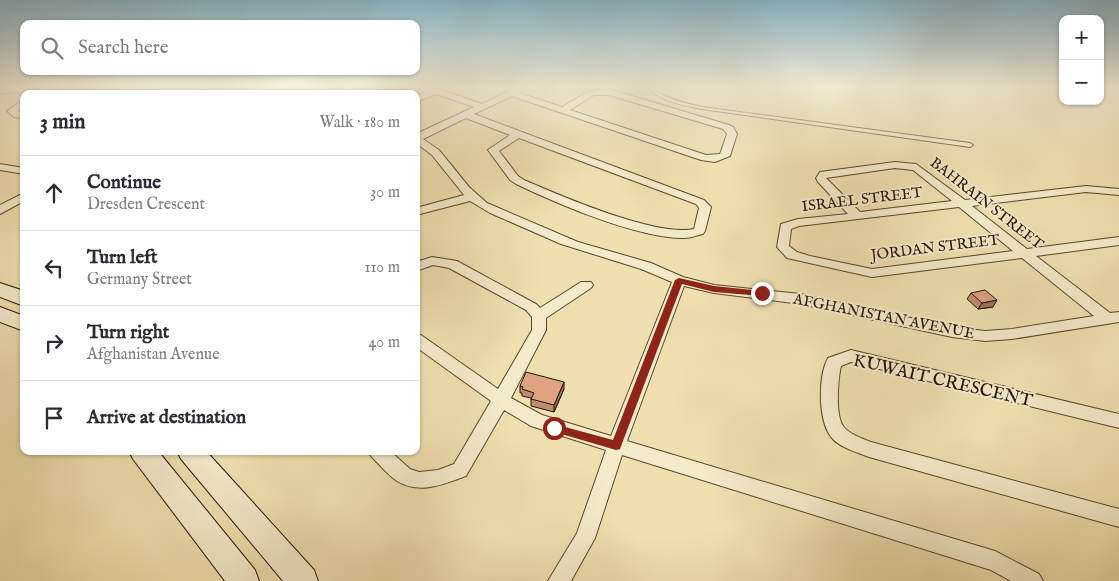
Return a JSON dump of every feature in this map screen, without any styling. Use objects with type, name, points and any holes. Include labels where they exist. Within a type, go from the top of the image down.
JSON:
[{"type":"street","points":[[467,114],[700,202],[704,207],[699,231],[687,235],[618,220],[569,204],[520,182],[514,178],[493,150],[518,134]]},
{"type":"street","points":[[420,137],[467,114]]},
{"type":"street","points":[[575,114],[711,159],[725,156],[732,134],[730,129],[683,114]]},
{"type":"street","name":"AFGHANISTAN AVENUE","points":[[420,141],[442,158],[470,197],[484,205],[588,250],[654,268],[676,285],[801,299],[975,336],[994,336],[1113,318]]},
{"type":"street","name":"BAHRAIN STREET","points":[[856,215],[823,182],[821,178],[824,174],[895,165],[913,166],[922,171],[1023,252],[1113,318]]},
{"type":"street","points":[[0,168],[20,170]]},
{"type":"street","name":"ISRAEL STREET","points":[[786,252],[783,244],[783,229],[786,226],[856,215],[1086,189],[1119,192]]},
{"type":"street","points":[[420,211],[470,197]]},
{"type":"street","points":[[0,210],[20,198]]},
{"type":"street","name":"JORDAN STREET","points":[[786,252],[799,258],[872,273],[1119,240]]},
{"type":"street","points":[[382,455],[404,475],[412,478],[428,480],[460,470],[502,399],[539,330],[539,316],[531,307],[452,264],[432,261],[420,266]]},
{"type":"street","points":[[539,316],[586,285]]},
{"type":"street","points":[[558,581],[585,538],[616,446],[676,285]]},
{"type":"street","points":[[0,290],[20,297]]},
{"type":"street","points":[[0,314],[20,322]]},
{"type":"street","points":[[420,342],[517,411],[537,421],[994,561],[1032,581]]},
{"type":"street","name":"KUWAIT CRESCENT","points":[[1119,422],[851,356],[834,362],[831,371],[830,416],[832,426],[850,441],[869,449],[1119,518]]},
{"type":"street","points":[[145,455],[244,581]]},
{"type":"street","points":[[193,455],[303,581]]},
{"type":"lane","points":[[746,114],[970,145]]},
{"type":"building","points":[[985,290],[997,300],[982,303],[971,293]]},
{"type":"building","points":[[526,372],[564,382],[554,405],[531,399],[534,393],[522,389],[523,387],[520,386]]},
{"type":"route","points":[[554,428],[616,446],[679,280],[691,285],[714,289],[762,293]]}]
